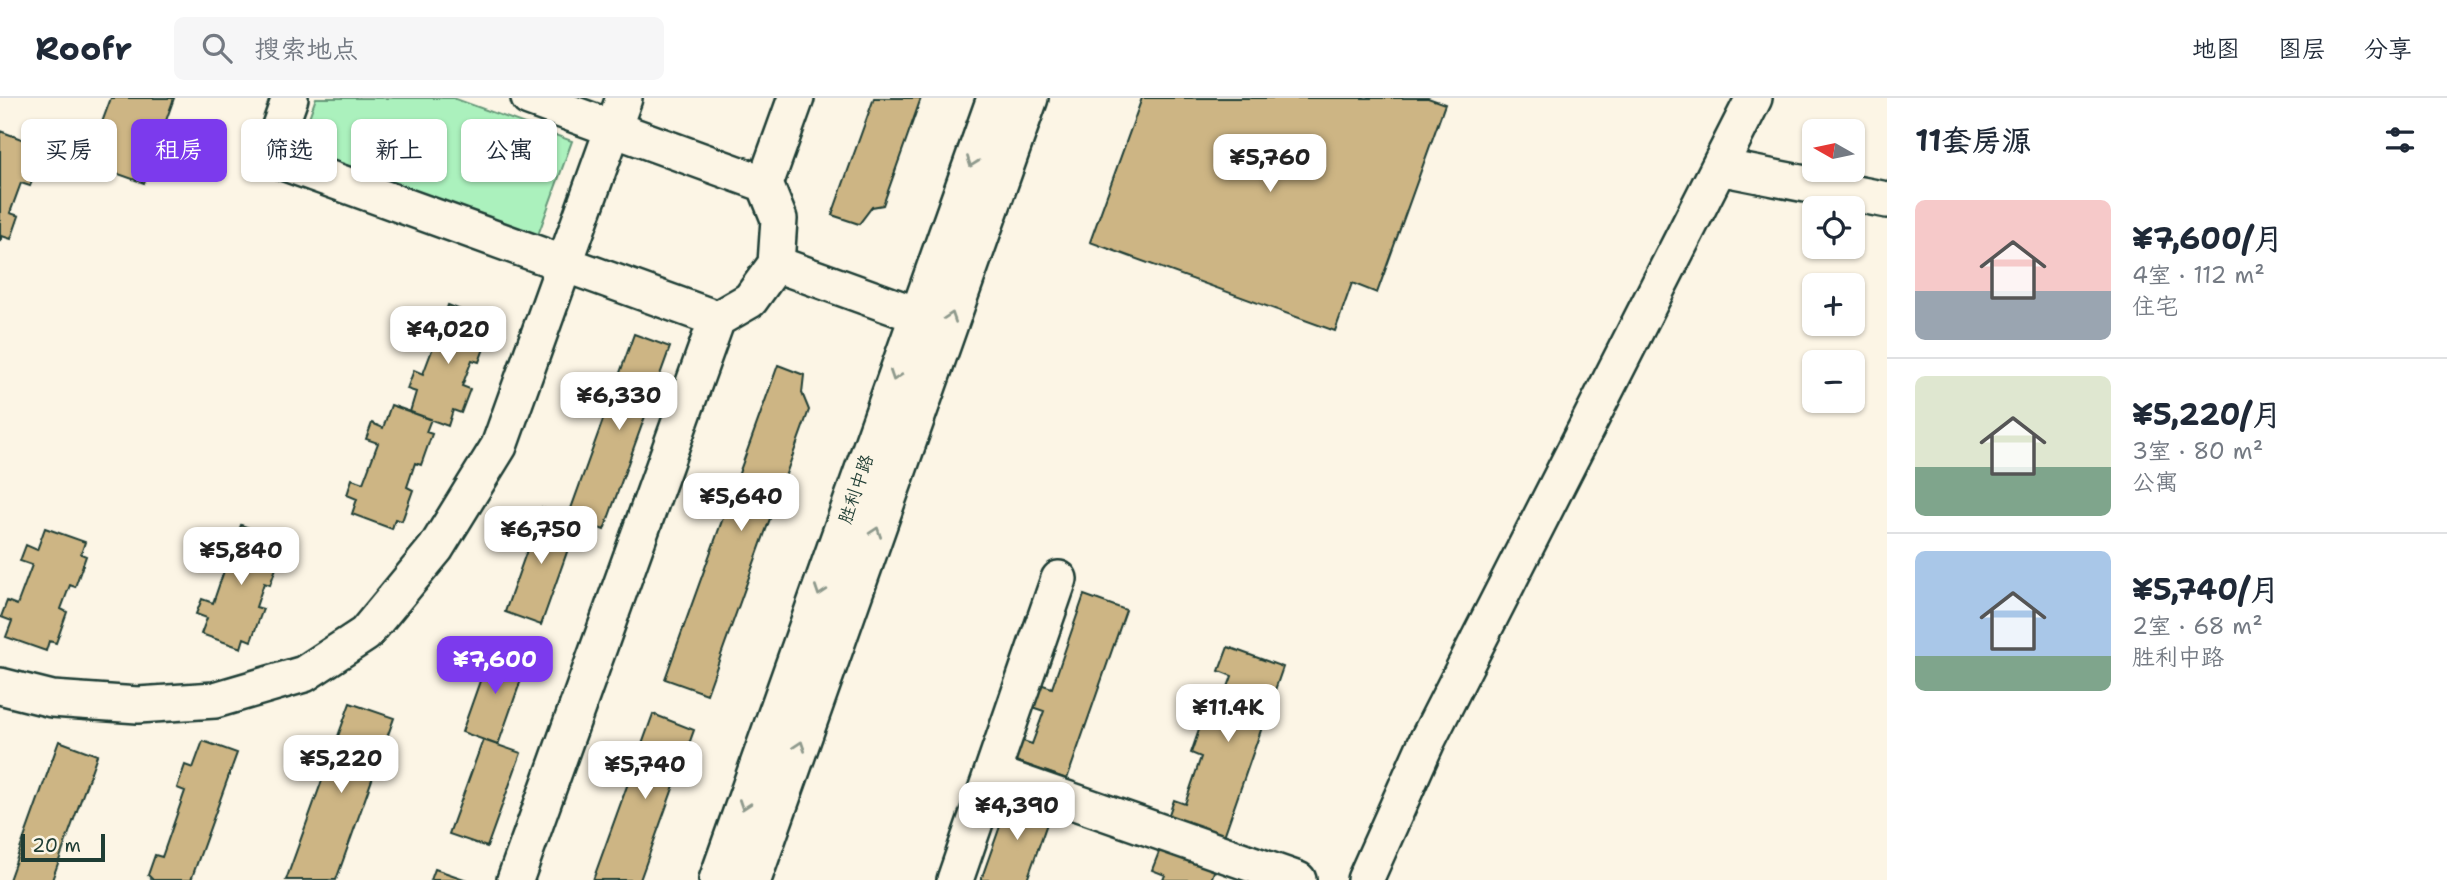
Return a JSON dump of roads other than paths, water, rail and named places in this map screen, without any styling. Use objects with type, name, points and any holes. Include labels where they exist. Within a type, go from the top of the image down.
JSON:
[{"type":"street","points":[[290,98],[269,157],[717,319]]},
{"type":"street","points":[[529,98],[618,113],[765,184]]},
{"type":"street","points":[[515,880],[717,319],[750,300],[776,264],[779,219],[765,184],[796,98]]},
{"type":"street","name":"胜利中路","points":[[718,880],[995,98]]},
{"type":"street","name":"胜利中路","points":[[753,880],[1030,98]]},
{"type":"street","points":[[1365,880],[1427,741],[1754,98]]},
{"type":"street","points":[[0,685],[52,699],[89,702],[138,705],[215,700],[304,674],[365,634],[436,548],[499,446],[618,113]]},
{"type":"street","points":[[1719,167],[1887,200]]},
{"type":"street","points":[[776,264],[917,315]]},
{"type":"street","points":[[955,880],[1059,579]]},
{"type":"street","points":[[992,773],[1298,880]]}]
